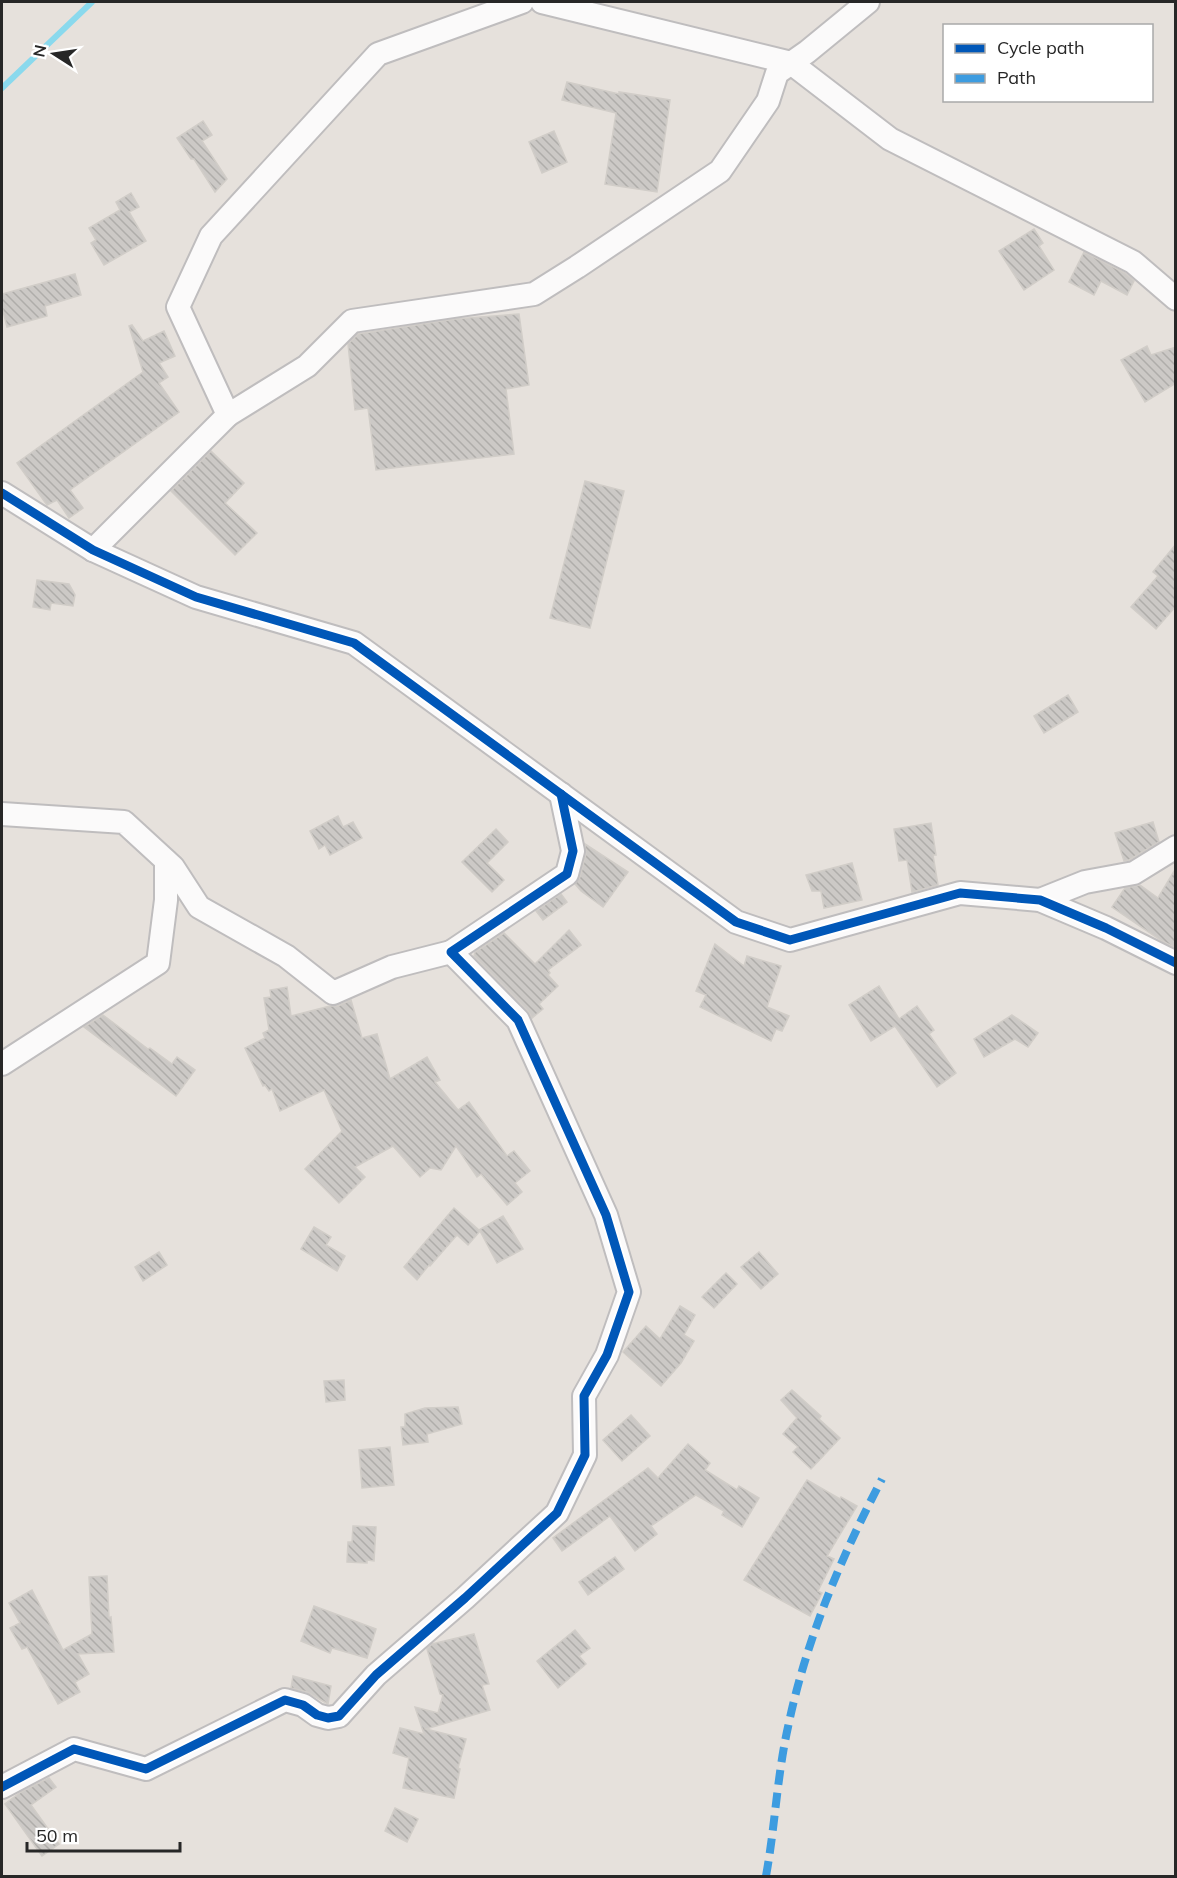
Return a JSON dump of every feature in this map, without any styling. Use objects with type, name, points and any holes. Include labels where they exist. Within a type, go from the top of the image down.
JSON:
[{"type":"street","points":[[228,415],[178,307],[211,236],[378,54],[522,2]]},
{"type":"street","points":[[542,2],[791,63],[890,139],[1133,262],[1176,299]]},
{"type":"street","points":[[93,550],[228,415],[307,366],[352,321],[534,294],[720,171],[768,100],[777,73],[868,2]]},
{"type":"street","points":[[2,493],[93,550],[196,597],[354,643],[736,922],[789,940],[960,893],[1040,900],[1106,928],[1176,963]]},
{"type":"street","points":[[2,814],[124,822],[173,867],[199,907],[286,956],[333,993],[392,966],[451,952],[567,874],[573,851],[561,794]]},
{"type":"street","points":[[1040,900],[1085,882],[1134,873],[1176,847]]},
{"type":"street","points":[[2,1064],[158,963],[166,900],[166,861]]},
{"type":"street","points":[[2,1787],[74,1749],[146,1769],[285,1700],[303,1705],[317,1715],[327,1718],[339,1716],[376,1675],[465,1598],[557,1513],[585,1455],[584,1396],[608,1355],[628,1292],[606,1215],[518,1020],[451,952]]},
{"type":"building","points":[[567,82],[619,94],[619,92],[670,100],[657,192],[605,184],[616,113],[562,100]]},
{"type":"building","points":[[203,121],[212,135],[202,141],[227,179],[215,192],[194,159],[191,159],[177,138]]},
{"type":"building","points":[[554,131],[567,162],[542,173],[529,142]]},
{"type":"building","points":[[131,193],[139,207],[129,212],[146,241],[104,265],[91,243],[96,240],[89,228],[120,210],[116,202]]},
{"type":"building","points":[[1034,229],[1043,243],[1039,246],[1054,270],[1024,290],[999,251]]},
{"type":"building","points":[[1084,252],[1125,273],[1134,281],[1127,295],[1101,281],[1094,295],[1069,282]]},
{"type":"building","points":[[75,274],[81,295],[45,306],[47,316],[7,327],[2,307],[2,294]]},
{"type":"building","points":[[519,314],[529,385],[506,389],[514,454],[376,470],[368,408],[355,410],[348,344],[358,334],[455,319]]},
{"type":"building","points":[[132,325],[143,341],[164,331],[175,356],[159,363],[168,377],[159,383],[179,412],[70,490],[83,508],[69,518],[57,500],[47,505],[17,463],[143,372],[129,326]]},
{"type":"building","points":[[1147,346],[1151,355],[1176,347],[1176,383],[1145,402],[1121,360]]},
{"type":"building","points":[[211,451],[244,483],[225,503],[257,533],[235,555],[171,491]]},
{"type":"building","points":[[585,481],[624,491],[590,628],[550,618]]},
{"type":"building","points":[[1176,544],[1176,606],[1156,629],[1131,607],[1158,576],[1153,572]]},
{"type":"building","points":[[37,580],[69,584],[75,595],[73,606],[51,603],[50,610],[33,607]]},
{"type":"building","points":[[1068,695],[1078,712],[1044,733],[1034,716]]},
{"type":"building","points":[[338,816],[343,827],[353,822],[362,838],[330,855],[325,845],[319,849],[310,831]]},
{"type":"building","points":[[1153,822],[1159,842],[1124,861],[1115,833]]},
{"type":"building","points":[[931,823],[938,885],[912,892],[907,860],[899,861],[894,829]]},
{"type":"building","points":[[496,829],[508,842],[487,863],[504,880],[492,892],[462,862]]},
{"type":"building","points":[[585,844],[628,872],[603,907],[575,884],[580,877],[586,854]]},
{"type":"building","points":[[852,863],[862,900],[824,908],[821,891],[812,891],[806,875]]},
{"type":"building","points":[[1176,868],[1176,948],[1112,907],[1125,888],[1140,885],[1158,898]]},
{"type":"building","points":[[561,894],[567,902],[543,920],[536,911]]},
{"type":"building","points":[[569,930],[581,945],[548,970],[550,973],[548,975],[558,986],[539,1004],[543,1009],[532,1018],[528,1011],[474,956],[475,952],[504,933],[535,964]]},
{"type":"building","points":[[715,944],[744,966],[747,956],[781,966],[767,1007],[789,1016],[782,1031],[776,1029],[771,1041],[700,1007],[706,995],[696,991]]},
{"type":"building","points":[[879,986],[899,1019],[917,1006],[934,1030],[929,1034],[956,1073],[937,1087],[895,1026],[871,1041],[849,1005]]},
{"type":"building","points":[[287,987],[291,1016],[338,1006],[351,1000],[362,1038],[377,1034],[390,1079],[427,1057],[440,1080],[435,1082],[458,1110],[469,1102],[507,1156],[514,1151],[530,1171],[515,1183],[522,1192],[507,1205],[481,1174],[477,1177],[456,1146],[441,1170],[430,1168],[420,1177],[393,1146],[355,1167],[365,1177],[339,1203],[305,1169],[342,1131],[324,1090],[280,1111],[272,1089],[269,1091],[265,1085],[263,1086],[245,1048],[265,1038],[263,1033],[269,1030],[264,998],[271,997],[270,990]]},
{"type":"building","points":[[103,1015],[172,1064],[177,1057],[195,1070],[176,1096],[84,1027]]},
{"type":"building","points":[[1012,1015],[1038,1033],[1028,1047],[1015,1039],[984,1057],[974,1039]]},
{"type":"building","points":[[454,1208],[479,1230],[503,1216],[523,1249],[497,1263],[480,1231],[468,1245],[457,1235],[417,1280],[404,1267]]},
{"type":"building","points":[[314,1227],[331,1237],[326,1245],[345,1256],[337,1271],[301,1249]]},
{"type":"building","points":[[159,1252],[167,1265],[143,1281],[135,1267]]},
{"type":"building","points":[[759,1252],[778,1274],[761,1289],[741,1267]]},
{"type":"building","points":[[726,1273],[737,1284],[714,1308],[702,1297]]},
{"type":"building","points":[[680,1306],[695,1315],[684,1335],[694,1341],[681,1363],[661,1386],[623,1352],[646,1326],[660,1339]]},
{"type":"building","points":[[344,1380],[345,1400],[326,1402],[324,1381]]},
{"type":"building","points":[[792,1390],[821,1416],[819,1419],[840,1438],[811,1469],[793,1452],[798,1447],[783,1434],[797,1418],[781,1400]]},
{"type":"building","points":[[458,1407],[462,1424],[427,1434],[428,1442],[403,1445],[401,1427],[405,1427],[405,1414],[425,1408]]},
{"type":"building","points":[[631,1415],[650,1436],[622,1461],[603,1440]]},
{"type":"building","points":[[688,1444],[710,1463],[705,1470],[737,1490],[739,1486],[759,1498],[742,1527],[722,1515],[724,1511],[696,1495],[651,1526],[657,1534],[635,1551],[610,1516],[562,1551],[553,1538],[648,1468],[658,1478]]},
{"type":"building","points":[[390,1447],[394,1485],[362,1488],[359,1450]]},
{"type":"building","points":[[807,1480],[857,1506],[827,1556],[834,1559],[818,1591],[822,1593],[810,1616],[744,1580]]},
{"type":"building","points":[[353,1526],[376,1527],[374,1561],[347,1562],[348,1542],[352,1542]]},
{"type":"building","points":[[615,1557],[624,1569],[588,1595],[579,1582]]},
{"type":"building","points":[[107,1576],[109,1618],[111,1617],[114,1652],[78,1654],[89,1674],[75,1682],[80,1692],[58,1704],[27,1647],[22,1649],[10,1628],[20,1623],[9,1603],[32,1590],[63,1650],[92,1634],[89,1577]]},
{"type":"building","points":[[314,1606],[376,1629],[367,1658],[332,1648],[330,1653],[301,1641]]},
{"type":"building","points":[[575,1630],[590,1648],[579,1656],[586,1664],[558,1688],[537,1661]]},
{"type":"building","points":[[474,1634],[489,1684],[482,1685],[490,1710],[426,1729],[466,1739],[458,1768],[460,1769],[454,1798],[403,1788],[409,1758],[393,1753],[400,1728],[424,1734],[415,1707],[438,1713],[443,1695],[440,1694],[427,1649],[432,1644]]},
{"type":"building","points":[[293,1676],[331,1686],[328,1704],[307,1692],[291,1688]]},
{"type":"building","points":[[49,1778],[56,1787],[31,1805],[59,1844],[42,1856],[5,1804],[21,1792]]},
{"type":"building","points":[[395,1808],[418,1819],[407,1842],[385,1831]]},
{"type":"waterway","points":[[2,88],[92,2]]},
{"type":"marked path","points":[[766,1876],[784,1745],[805,1663],[826,1600],[882,1479]]},
{"type":"cycle path","points":[[2,493],[93,550],[196,597],[354,643],[736,922],[790,940],[960,893],[1040,900],[1106,928],[1176,963]]},
{"type":"cycle path","points":[[2,1787],[74,1749],[146,1769],[285,1700],[303,1705],[317,1715],[328,1718],[339,1716],[376,1675],[465,1598],[557,1513],[585,1455],[584,1396],[607,1355],[629,1292],[606,1215],[518,1020],[451,952],[567,874],[573,851],[561,794]]}]
